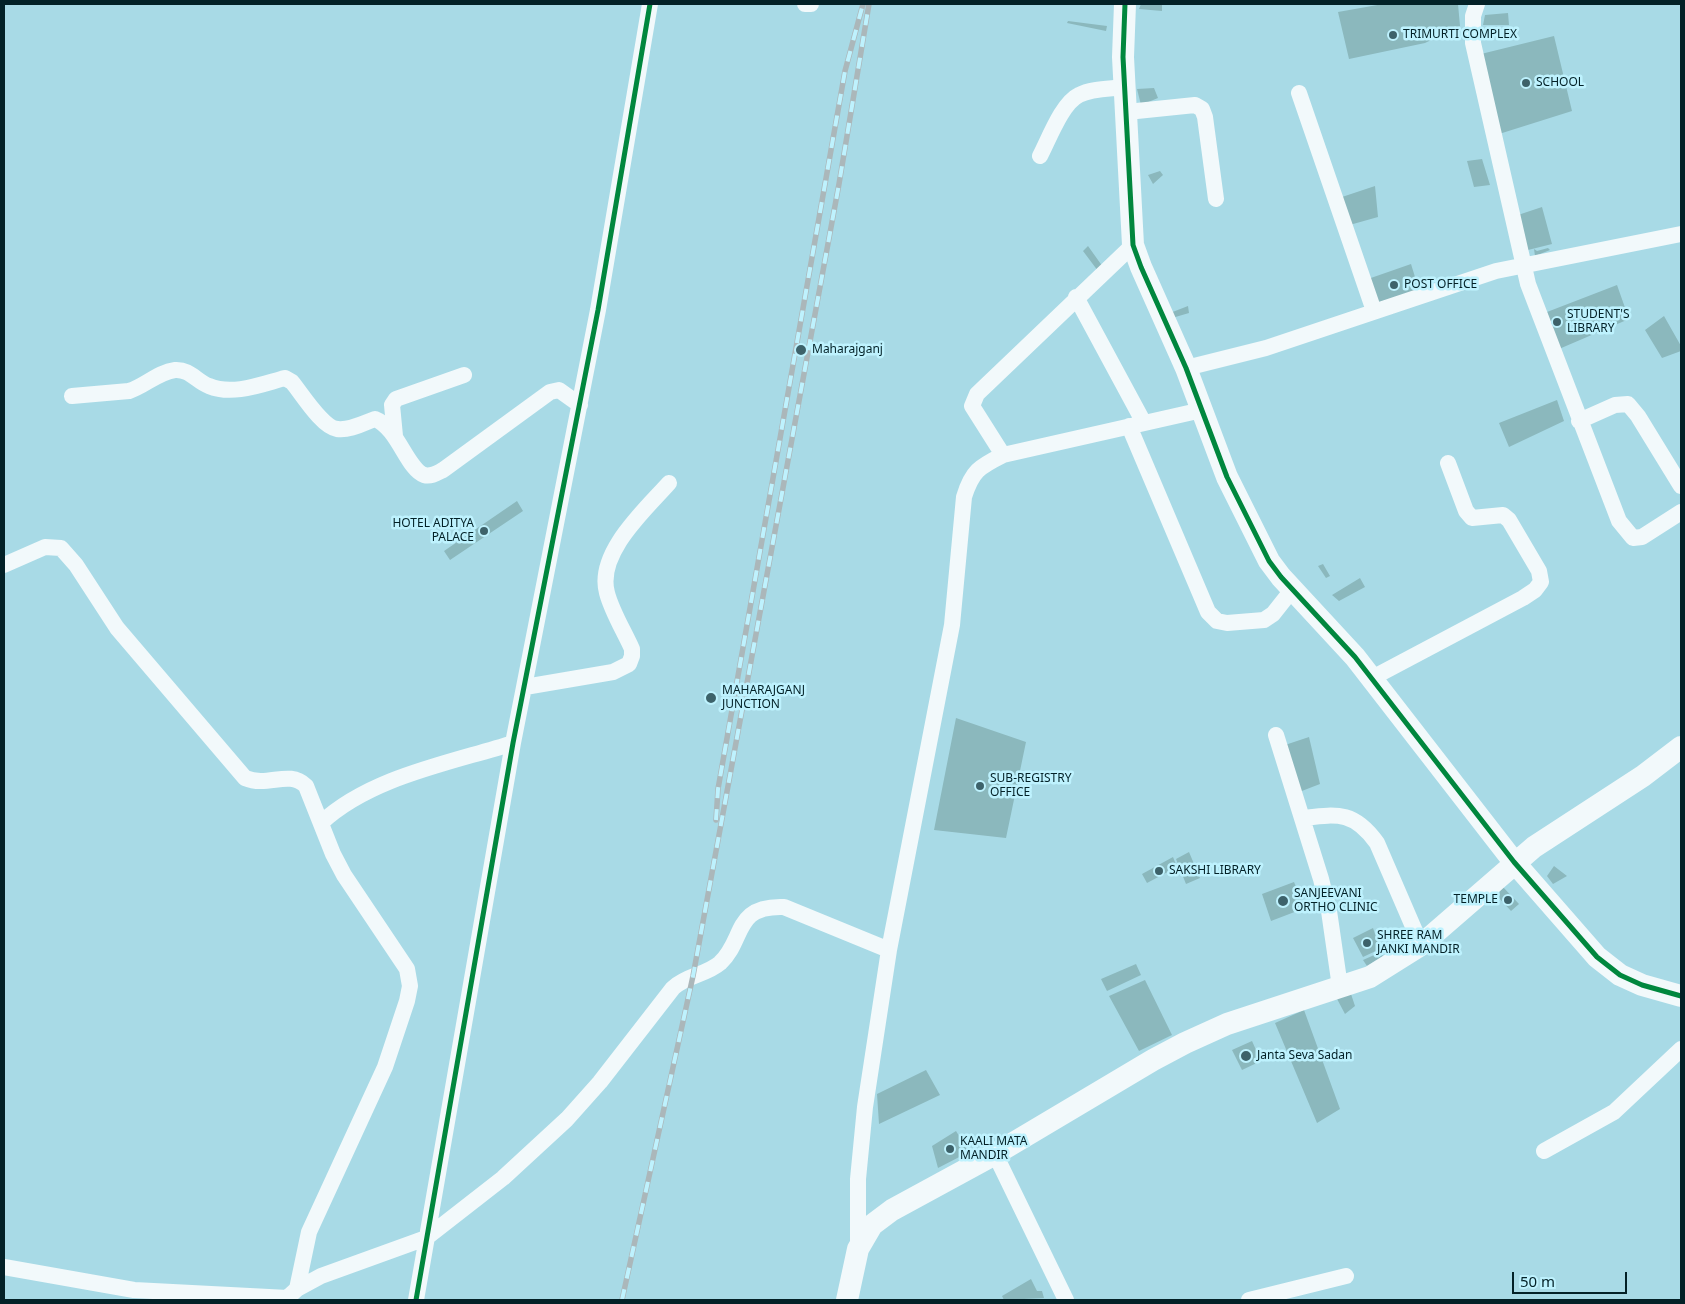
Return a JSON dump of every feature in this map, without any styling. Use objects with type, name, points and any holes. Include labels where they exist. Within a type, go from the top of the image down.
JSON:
[{"type":"street","points":[[416,1300],[513,742],[598,310],[650,4]]},
{"type":"street","points":[[805,4],[811,4]]},
{"type":"street","points":[[1125,4],[1123,28],[1125,88],[1134,245],[1141,266],[1186,368],[1237,500],[1269,561],[1292,590],[1372,678],[1514,862],[1597,958],[1620,976],[1642,985],[1681,996]]},
{"type":"street","points":[[1477,4],[1473,16],[1473,43],[1528,284],[1615,514],[1626,533],[1632,538],[1642,537],[1681,512]]},
{"type":"street","points":[[1040,156],[1072,99],[1088,92],[1125,88]]},
{"type":"street","points":[[1299,93],[1374,311]]},
{"type":"street","points":[[1127,112],[1195,105],[1202,109],[1206,117],[1216,199]]},
{"type":"street","points":[[1186,368],[1266,348],[1467,280],[1523,264],[1681,234]]},
{"type":"street","points":[[1004,455],[972,406],[977,394],[1076,297],[1134,245]]},
{"type":"street","points":[[1076,297],[1136,424],[1208,612],[1217,621],[1227,623],[1264,620],[1273,614],[1292,590]]},
{"type":"street","points":[[72,396],[129,391],[166,372],[176,370],[186,371],[208,386],[221,390],[242,388],[285,378],[292,382],[327,425],[336,429],[344,429],[375,419],[382,421],[395,436],[418,471],[425,476],[435,475],[550,392],[559,390],[580,404]]},
{"type":"street","points":[[395,436],[392,405],[396,399],[464,375]]},
{"type":"street","points":[[1579,420],[1615,405],[1628,404],[1634,409],[1681,486]]},
{"type":"street","points":[[847,1300],[858,1249],[860,1145],[889,950],[952,625],[964,498],[970,478],[986,464],[1004,455],[1202,410]]},
{"type":"street","points":[[1372,678],[1524,598],[1535,590],[1541,582],[1539,571],[1509,520],[1503,515],[1472,518],[1466,512],[1448,463]]},
{"type":"street","points":[[525,687],[612,672],[629,664],[632,649],[606,591],[608,566],[613,552],[623,536],[669,483]]},
{"type":"street","points":[[4,565],[44,548],[61,548],[76,564],[117,628],[245,778],[255,783],[287,778],[299,779],[309,792],[344,876],[407,970],[410,986],[407,1001],[385,1066],[339,1162],[309,1232],[290,1296]]},
{"type":"street","points":[[1276,735],[1329,911],[1340,987]]},
{"type":"street","points":[[321,823],[335,810],[366,791],[513,742]]},
{"type":"street","points":[[858,1249],[872,1225],[892,1210],[995,1154],[1153,1060],[1227,1024],[1370,977],[1421,945],[1514,862],[1681,747]]},
{"type":"street","points":[[1302,818],[1333,814],[1352,818],[1366,828],[1377,843],[1421,945]]},
{"type":"street","points":[[4,1267],[134,1290],[290,1296],[321,1276],[426,1238],[503,1178],[567,1119],[600,1082],[673,988],[682,980],[706,972],[720,962],[729,952],[738,929],[752,914],[766,906],[784,907],[889,950]]},
{"type":"street","points":[[1544,1151],[1614,1112],[1681,1049]]},
{"type":"street","points":[[995,1154],[1066,1300]]},
{"type":"street","points":[[1249,1300],[1346,1276]]},
{"type":"building","points":[[1141,4],[1162,4],[1162,11],[1139,9]]},
{"type":"building","name":"TRIMURTI COMPLEX","points":[[1383,4],[1458,4],[1460,26],[1425,43],[1349,59],[1338,12]]},
{"type":"building","points":[[1508,13],[1509,25],[1483,25],[1485,15]]},
{"type":"building","points":[[1068,21],[1107,26],[1106,31],[1067,23]]},
{"type":"building","name":"SCHOOL","points":[[1554,36],[1572,111],[1499,134],[1481,54]]},
{"type":"building","points":[[1154,88],[1158,98],[1141,105],[1137,89]]},
{"type":"building","points":[[1482,159],[1490,185],[1474,187],[1467,161]]},
{"type":"building","points":[[1160,171],[1163,175],[1153,184],[1148,175]]},
{"type":"building","points":[[1375,186],[1378,217],[1346,226],[1339,198]]},
{"type":"building","points":[[1542,207],[1552,244],[1524,251],[1515,216]]},
{"type":"building","points":[[1088,246],[1103,267],[1098,271],[1083,251]]},
{"type":"building","points":[[1548,248],[1550,250],[1535,256],[1534,249],[1537,251]]},
{"type":"building","name":"POST OFFICE","points":[[1411,264],[1419,290],[1376,306],[1368,279]]},
{"type":"building","points":[[1617,285],[1629,319],[1559,349],[1547,312]]},
{"type":"building","points":[[1188,306],[1189,313],[1172,318],[1170,313]]},
{"type":"building","points":[[1664,316],[1681,346],[1681,351],[1662,358],[1645,330]]},
{"type":"building","points":[[1557,400],[1564,421],[1509,447],[1499,423]]},
{"type":"building","name":"HOTEL ADITYA PALACE","points":[[517,501],[523,511],[450,560],[444,551]]},
{"type":"building","points":[[1323,564],[1330,576],[1326,578],[1318,566]]},
{"type":"building","points":[[1360,578],[1365,587],[1339,601],[1332,595]]},
{"type":"building","name":"SUB-REGISTRY OFFICE","points":[[956,718],[1026,742],[1006,838],[934,830]]},
{"type":"building","points":[[1309,737],[1320,784],[1294,794],[1282,746]]},
{"type":"building","points":[[1189,852],[1200,878],[1186,884],[1176,859]]},
{"type":"building","name":"SAKSHI LIBRARY","points":[[1173,857],[1177,867],[1147,883],[1142,874]]},
{"type":"building","points":[[1554,866],[1567,876],[1553,884],[1547,876]]},
{"type":"building","name":"SANJEEVANI ORTHO CLINIC","points":[[1294,882],[1305,908],[1271,921],[1262,894]]},
{"type":"building","name":"TEMPLE","points":[[1503,887],[1519,904],[1511,911],[1497,896]]},
{"type":"building","name":"SHREE RAM JANKI MANDIR","points":[[1373,928],[1380,949],[1363,957],[1353,938]]},
{"type":"building","points":[[1381,952],[1383,956],[1367,966],[1363,960]]},
{"type":"building","points":[[1136,964],[1141,975],[1107,991],[1101,979]]},
{"type":"building","points":[[1145,980],[1172,1035],[1139,1051],[1109,996]]},
{"type":"building","points":[[1350,991],[1355,1006],[1345,1014],[1336,997]]},
{"type":"building","points":[[1304,1010],[1340,1109],[1317,1123],[1275,1023]]},
{"type":"building","points":[[1252,1041],[1261,1061],[1242,1070],[1232,1050]]},
{"type":"building","points":[[926,1070],[940,1095],[879,1124],[877,1094]]},
{"type":"building","name":"KAALI MATA MANDIR","points":[[956,1131],[969,1152],[938,1168],[932,1146]]},
{"type":"building","points":[[1031,1279],[1037,1291],[1042,1291],[1044,1298],[1004,1300],[1002,1296]]},
{"type":"railway","points":[[716,820],[718,789],[845,71],[863,4]]},
{"type":"railway","points":[[622,1300],[693,976],[839,184],[869,4]]},
{"type":"cycle path","points":[[416,1300],[513,743],[598,310],[650,4]]},
{"type":"cycle path","points":[[1125,4],[1123,57],[1133,245],[1186,368],[1227,477],[1269,561],[1281,577],[1355,657],[1514,862],[1597,957],[1620,975],[1642,985],[1681,996]]},
{"type":"place","name":"TRIMURTI COMPLEX","points":[[1393,35]]},
{"type":"place","name":"SCHOOL","points":[[1526,83]]},
{"type":"place","name":"POST OFFICE","points":[[1394,285]]},
{"type":"place","name":"STUDENT'S LIBRARY","points":[[1557,322]]},
{"type":"place","name":"Maharajganj","points":[[801,350]]},
{"type":"place","name":"HOTEL ADITYA PALACE","points":[[484,531]]},
{"type":"place","name":"MAHARAJGANJ JUNCTION","points":[[711,698]]},
{"type":"place","name":"SUB-REGISTRY OFFICE","points":[[980,786]]},
{"type":"place","name":"SAKSHI LIBRARY","points":[[1159,871]]},
{"type":"place","name":"TEMPLE","points":[[1508,900]]},
{"type":"place","name":"SANJEEVANI ORTHO CLINIC","points":[[1283,901]]},
{"type":"place","name":"SHREE RAM JANKI MANDIR","points":[[1367,943]]},
{"type":"place","name":"Janta Seva Sadan","points":[[1246,1056]]},
{"type":"place","name":"KAALI MATA MANDIR","points":[[950,1149]]}]
